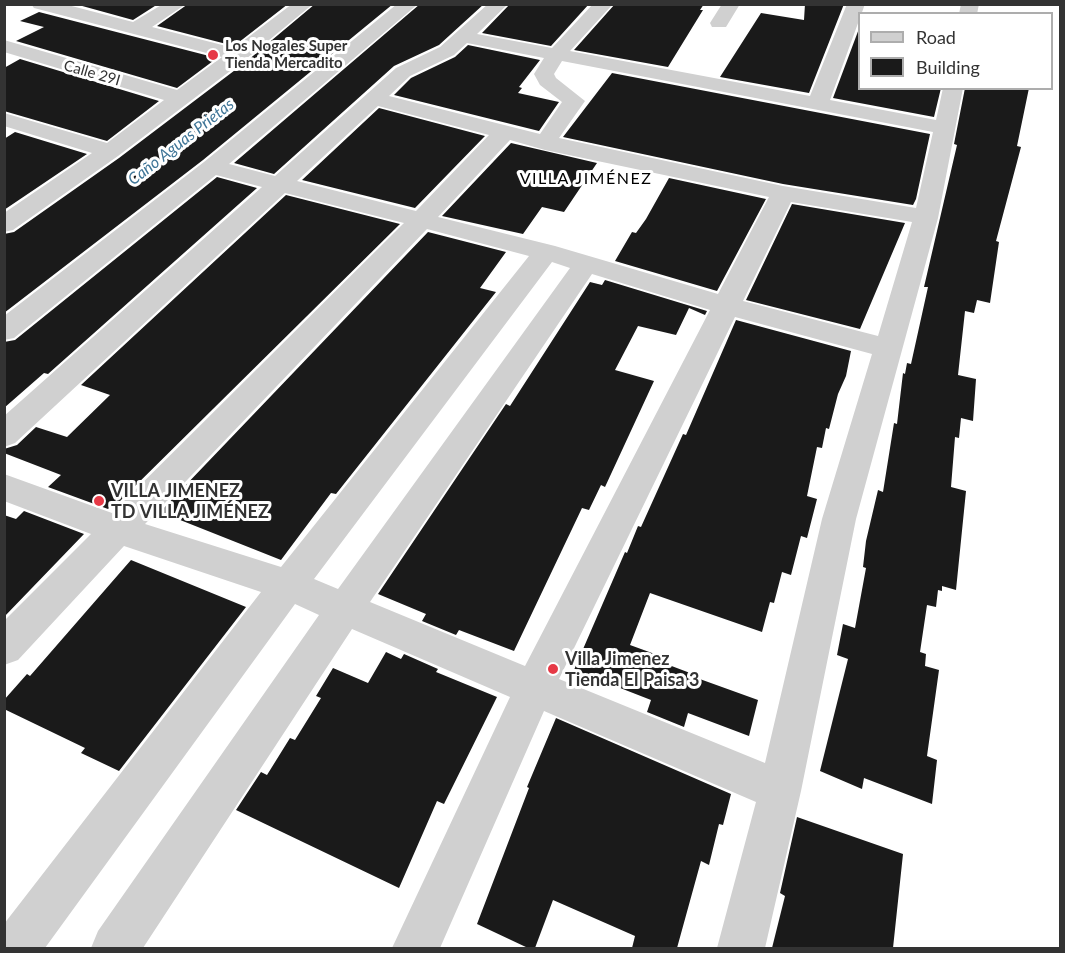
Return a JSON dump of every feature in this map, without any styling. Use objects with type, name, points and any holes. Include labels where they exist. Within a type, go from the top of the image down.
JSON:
[{"type":"street","points":[[40,4],[67,8],[135,29],[239,55]]},
{"type":"street","points":[[135,29],[177,4]]},
{"type":"street","points":[[10,217],[110,150],[304,4]]},
{"type":"street","points":[[4,330],[212,167],[334,77],[409,4]]},
{"type":"street","points":[[4,435],[281,186],[374,91],[403,72],[447,51],[499,4]]},
{"type":"street","points":[[545,143],[574,101],[547,81],[544,74],[556,55],[604,4]]},
{"type":"street","points":[[719,23],[731,4]]},
{"type":"street","points":[[818,103],[856,4]]},
{"type":"street","points":[[465,37],[945,128]]},
{"type":"street","name":"Calle 29I","points":[[4,46],[96,75],[181,98]]},
{"type":"street","points":[[741,948],[780,791],[839,519],[926,218],[953,90]]},
{"type":"street","points":[[374,91],[503,134],[783,193],[868,206],[926,218]]},
{"type":"street","points":[[4,119],[110,150]]},
{"type":"street","points":[[4,648],[116,529],[422,221],[503,134]]},
{"type":"street","points":[[212,167],[546,252],[724,305],[887,348]]},
{"type":"street","points":[[416,948],[535,687],[724,305],[783,193]]},
{"type":"street","points":[[16,948],[288,585],[546,252]]},
{"type":"street","points":[[115,948],[344,610],[586,264]]},
{"type":"street","points":[[4,487],[116,529],[288,585],[780,791]]},
{"type":"building","points":[[75,4],[158,4],[133,20]]},
{"type":"building","points":[[188,4],[288,4],[234,46],[157,26]]},
{"type":"building","points":[[315,4],[393,4],[203,160],[4,313],[4,234],[14,232],[119,158],[247,61]]},
{"type":"building","points":[[420,4],[484,4],[439,45],[394,66],[274,174],[234,163]]},
{"type":"building","points":[[510,4],[589,4],[551,46],[482,33]]},
{"type":"building","points":[[615,4],[704,4],[700,10],[703,10],[668,67],[574,50]]},
{"type":"building","points":[[805,4],[844,4],[809,93],[720,77],[761,13],[804,20]]},
{"type":"building","points":[[39,12],[217,58],[177,88],[16,41],[44,27],[20,21]]},
{"type":"building","points":[[858,31],[858,90],[941,90],[934,117],[833,98]]},
{"type":"building","points":[[468,45],[540,60],[519,87],[522,88],[518,93],[559,102],[539,131],[394,95],[411,78],[455,57]]},
{"type":"building","points":[[20,59],[159,101],[107,141],[4,111],[4,68]]},
{"type":"building","points":[[612,73],[930,134],[916,199],[913,205],[783,184],[563,137]]},
{"type":"building","points":[[965,90],[1029,90],[1017,146],[1021,147],[996,241],[999,242],[990,303],[977,300],[974,313],[965,311],[958,375],[976,379],[973,421],[961,418],[959,438],[955,437],[951,487],[966,491],[956,590],[942,586],[942,591],[938,590],[936,607],[927,605],[920,652],[926,654],[925,666],[939,670],[927,756],[937,760],[932,804],[864,778],[862,789],[820,771],[848,659],[837,655],[843,624],[855,628],[866,568],[863,567],[866,541],[878,490],[883,492],[894,423],[897,424],[903,373],[905,374],[907,363],[911,364],[928,287],[924,287],[957,145],[954,144]]},
{"type":"building","points":[[379,108],[485,136],[415,208],[302,180]]},
{"type":"building","points":[[15,132],[87,154],[4,210],[4,139]]},
{"type":"building","points":[[511,143],[597,163],[564,212],[542,207],[523,234],[442,216]]},
{"type":"building","points":[[217,177],[257,188],[48,374],[44,373],[4,408],[4,342],[15,340]]},
{"type":"building","points":[[669,178],[766,199],[717,291],[615,261],[632,232],[636,233],[646,219]]},
{"type":"building","points":[[286,195],[400,224],[120,501],[116,500],[108,509],[48,487],[61,475],[4,453],[4,449],[17,445],[36,427],[67,437],[110,395],[81,385]]},
{"type":"building","points":[[792,204],[905,223],[860,329],[746,300]]},
{"type":"building","points":[[428,232],[506,252],[480,288],[496,292],[336,494],[331,493],[281,560],[160,512]]},
{"type":"building","points":[[605,280],[707,311],[705,315],[689,308],[676,335],[638,326],[615,370],[654,381],[605,487],[601,485],[589,510],[582,508],[514,651],[459,630],[456,635],[422,621],[426,614],[378,594],[506,404],[510,406],[590,282],[602,285]]},
{"type":"building","points":[[736,320],[851,351],[846,376],[838,394],[829,429],[826,428],[822,448],[817,447],[807,496],[817,499],[807,538],[801,536],[791,575],[782,572],[774,603],[770,602],[762,632],[650,593],[630,645],[663,657],[661,662],[698,676],[697,678],[758,700],[749,736],[688,713],[684,727],[647,712],[651,700],[574,670],[625,552],[627,553],[638,526],[641,527],[683,434],[686,435]]},
{"type":"building","points":[[24,511],[84,534],[4,617],[4,515],[16,519]]},
{"type":"building","points":[[131,560],[246,607],[119,771],[81,753],[85,748],[4,709],[4,700],[27,674],[30,676]]},
{"type":"building","points":[[386,652],[401,659],[404,654],[438,669],[436,672],[497,697],[444,804],[437,801],[399,888],[236,810],[261,772],[267,775],[290,738],[295,740],[321,698],[316,696],[333,668],[368,683]]},
{"type":"building","points":[[556,718],[731,794],[723,825],[719,824],[709,865],[701,861],[677,948],[632,948],[635,936],[553,900],[535,948],[528,948],[477,924],[529,788],[527,787]]},
{"type":"building","points":[[797,817],[903,854],[893,948],[772,948],[785,896],[780,893]]},
{"type":"place","name":"Los Nogales Super Tienda Mercadito","points":[[213,55]]},
{"type":"place","name":"VILLA JIMENEZ TD VILLA JIMÉNEZ","points":[[99,501]]},
{"type":"place","name":"Villa Jimenez Tienda El Paisa 3","points":[[553,669]]},
{"type":"district","name":"VILLA JIMÉNEZ","points":[[586,179]]},
{"type":"water label","name":"Caño Aguas Prietas","points":[[181,142]]}]
